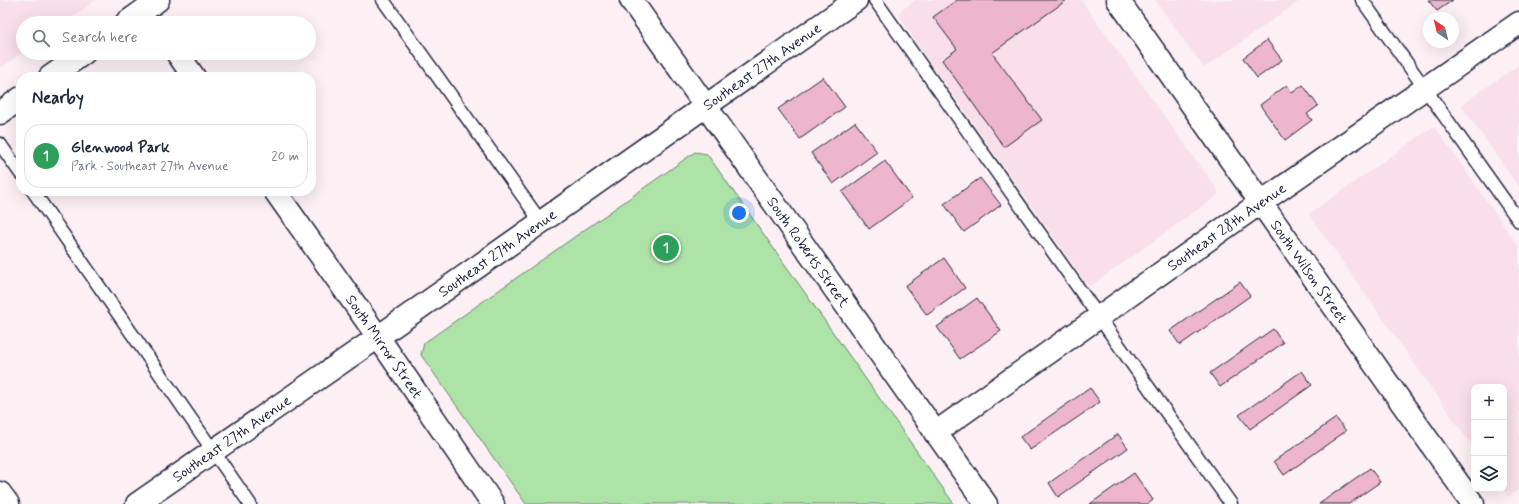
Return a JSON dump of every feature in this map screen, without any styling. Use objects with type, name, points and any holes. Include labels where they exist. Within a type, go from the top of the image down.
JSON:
[{"type":"street","name":"South Roberts Street","points":[[631,0],[986,504]]},
{"type":"street","name":"Southeast 27th Avenue","points":[[137,504],[378,337],[856,0]]},
{"type":"street","name":"South Wilson Street","points":[[1118,0],[1473,504]]},
{"type":"street","points":[[137,16],[150,8]]},
{"type":"street","name":"Southeast 28th Avenue","points":[[935,433],[1260,203],[1519,23]]},
{"type":"street","points":[[57,72],[74,60]]},
{"type":"street","points":[[182,60],[190,72]]},
{"type":"street","points":[[0,113],[16,102]]},
{"type":"street","name":"South Mirror Street","points":[[278,196],[378,337],[492,504]]},
{"type":"street","points":[[0,493],[8,504]]},
{"type":"lane","points":[[383,0],[541,222]]},
{"type":"lane","points":[[875,0],[1231,504]]},
{"type":"lane","points":[[1362,0],[1519,221]]},
{"type":"lane","points":[[0,144],[16,167]]},
{"type":"lane","points":[[36,196],[250,504]]},
{"type":"shaded area","points":[[0,0],[96,0],[74,16],[16,16],[16,57],[0,68]]},
{"type":"shaded area","points":[[915,0],[1081,0],[1218,191],[1218,195],[1089,287],[915,41],[898,13]]},
{"type":"shaded area","points":[[1155,0],[1301,0],[1204,68]]},
{"type":"shaded area","points":[[1519,65],[1519,187],[1461,105]]},
{"type":"shaded area","points":[[1434,126],[1519,247],[1519,489],[1508,497],[1505,492],[1507,492],[1507,384],[1471,384],[1471,444],[1309,214]]},
{"type":"green space","points":[[695,152],[707,154],[954,504],[526,504],[421,355],[424,343]]},
{"type":"building","points":[[957,0],[1067,0],[992,53],[1042,120],[1004,147],[942,60],[957,49],[933,17]]},
{"type":"building","points":[[1428,0],[1453,0],[1437,11]]},
{"type":"building","points":[[1267,40],[1282,60],[1257,78],[1243,58]]},
{"type":"building","points":[[823,77],[845,107],[800,139],[778,109]]},
{"type":"building","points":[[1287,85],[1292,93],[1303,85],[1318,106],[1307,114],[1312,120],[1285,140],[1260,105]]},
{"type":"building","points":[[855,122],[877,152],[833,184],[811,153]]},
{"type":"building","points":[[885,161],[912,198],[869,229],[842,192]]},
{"type":"building","points":[[980,178],[1001,205],[964,232],[944,204]]},
{"type":"building","points":[[944,258],[965,288],[927,315],[905,286]]},
{"type":"building","points":[[1240,282],[1250,296],[1180,345],[1170,331]]},
{"type":"building","points":[[977,298],[1001,331],[960,359],[937,327]]},
{"type":"building","points":[[1273,329],[1283,343],[1220,387],[1210,373]]},
{"type":"building","points":[[1302,371],[1312,385],[1250,429],[1239,415]]},
{"type":"building","points":[[1090,388],[1100,402],[1030,450],[1020,437]]},
{"type":"building","points":[[1336,418],[1346,431],[1284,475],[1274,461]]},
{"type":"building","points":[[1118,434],[1128,448],[1058,497],[1049,483]]},
{"type":"building","points":[[1370,468],[1380,482],[1349,504],[1319,504]]},
{"type":"building","points":[[1134,473],[1153,500],[1148,504],[1090,504]]},
{"type":"place","name":"Glenwood Park","points":[[666,248]]}]
